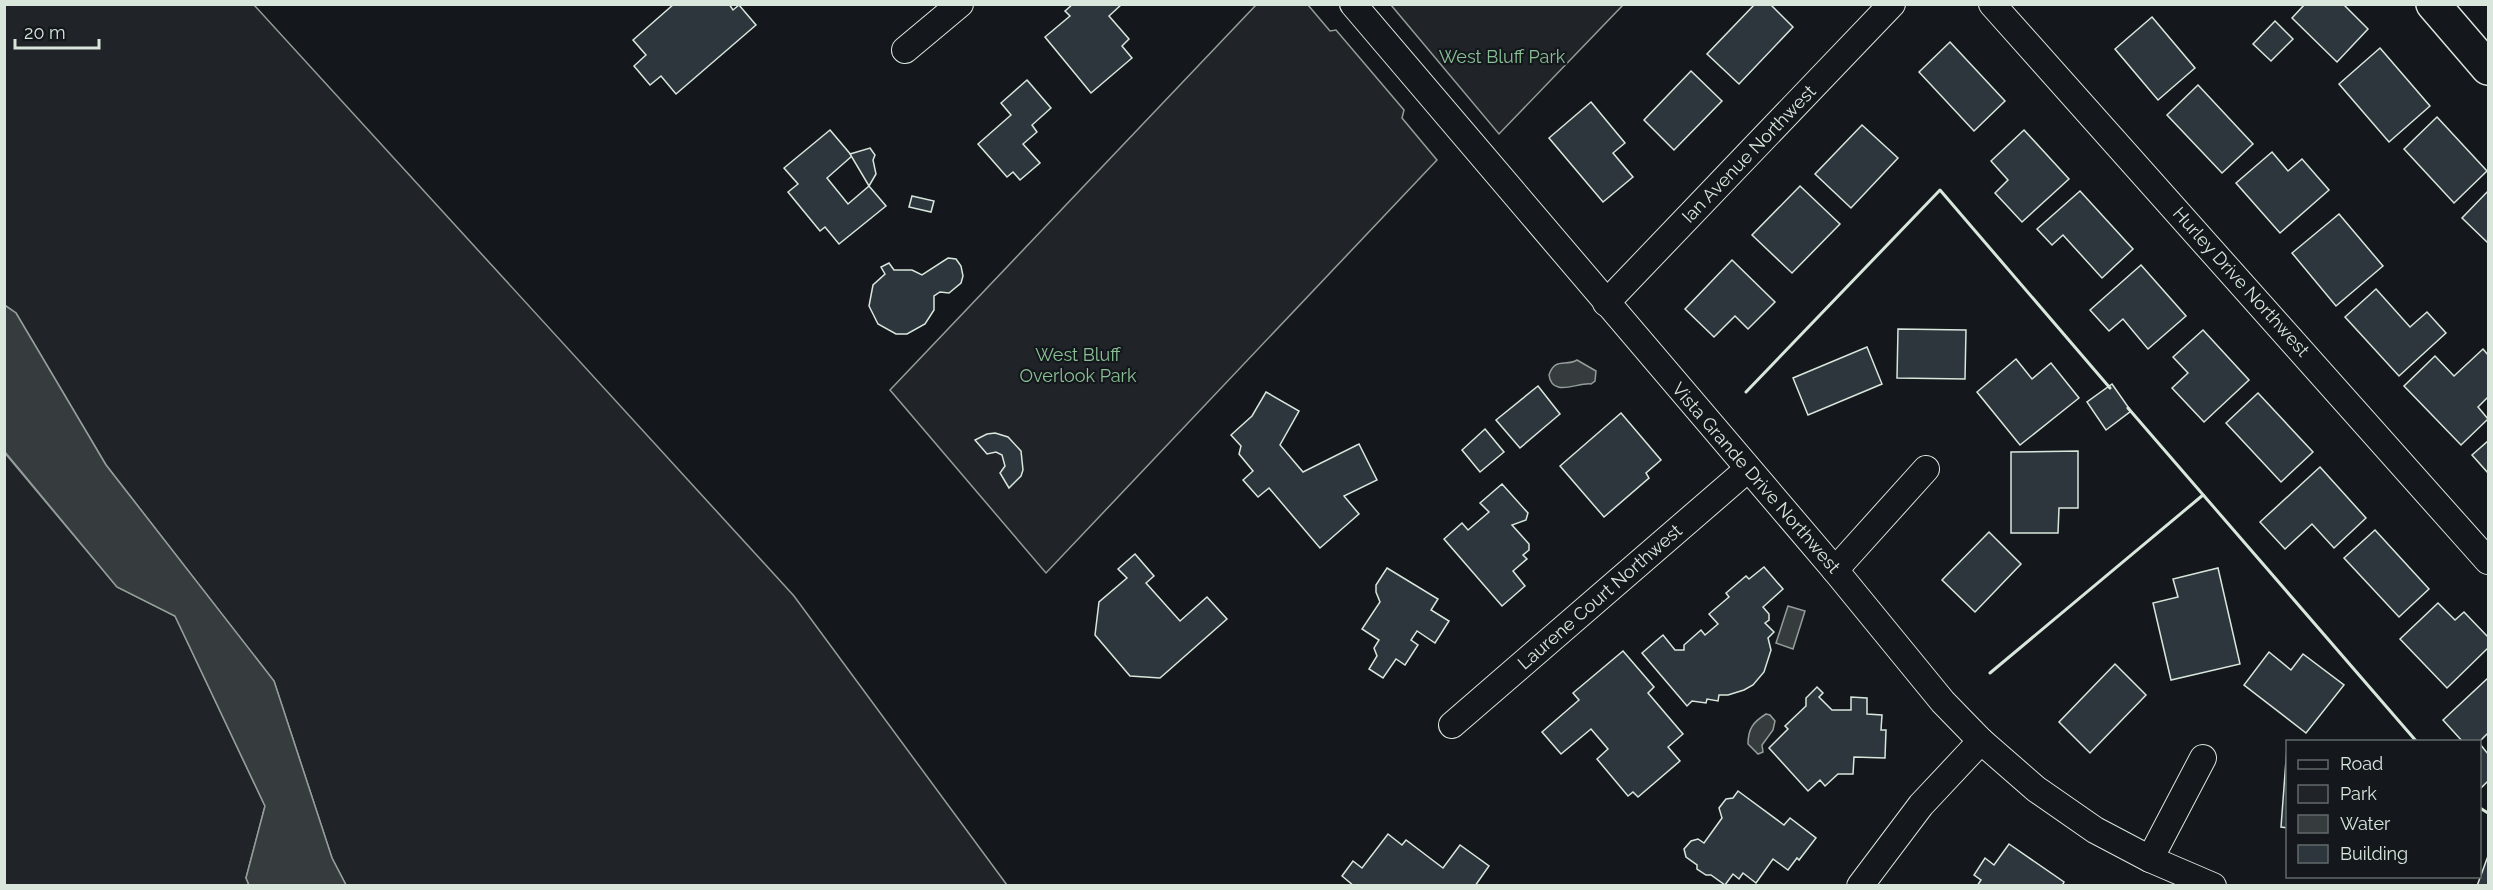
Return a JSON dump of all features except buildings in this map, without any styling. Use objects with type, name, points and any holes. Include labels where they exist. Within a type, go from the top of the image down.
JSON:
[{"type":"street","points":[[905,50],[960,4]]},
{"type":"street","name":"Vista Grande Drive Northwest","points":[[1353,4],[1835,570],[1943,702],[1982,741],[2036,789],[2095,830],[2150,860],[2213,885]]},
{"type":"street","name":"Ian Avenue Northwest","points":[[1606,303],[1892,4]]},
{"type":"street","name":"Hurley Drive Northwest","points":[[1992,4],[2488,561]]},
{"type":"street","points":[[2433,4],[2488,68]]},
{"type":"street","name":"Laurene Court Northwest","points":[[1452,725],[1748,469]]},
{"type":"street","points":[[1835,570],[1926,469]]},
{"type":"street","points":[[1860,885],[1921,805],[1982,741]]},
{"type":"street","points":[[2150,860],[2204,758]]},
{"type":"green space","points":[[5,5],[254,5],[794,596],[1007,885],[346,885],[332,858],[274,681],[106,465],[16,313],[5,305]]},
{"type":"green space","name":"West Bluff Overlook Park","points":[[1256,5],[1308,5],[1330,31],[1336,30],[1404,110],[1402,118],[1437,160],[1046,573],[890,390]]},
{"type":"green space","name":"West Bluff Park","points":[[1391,5],[1623,5],[1499,134]]},
{"type":"green space","points":[[4,452],[117,587],[175,616],[265,806],[246,878],[249,885],[5,885]]},
{"type":"water","points":[[4,305],[16,313],[106,465],[274,681],[332,858],[346,885],[249,885],[246,878],[265,806],[175,616],[117,587],[5,452]]},
{"type":"water","points":[[1577,360],[1596,371],[1595,381],[1591,384],[1566,387],[1555,386],[1551,382],[1549,375],[1554,366]]},
{"type":"water","points":[[1788,606],[1805,611],[1793,649],[1776,643]]},
{"type":"water","points":[[1766,714],[1775,721],[1773,730],[1762,745],[1763,752],[1758,754],[1748,744],[1749,734],[1755,723]]},
{"type":"wall","points":[[1746,392],[1940,190],[2110,388]]},
{"type":"wall","points":[[2128,408],[2415,740]]},
{"type":"wall","points":[[1990,673],[2203,495]]},
{"type":"wall","points":[[2481,809],[2488,813]]}]
